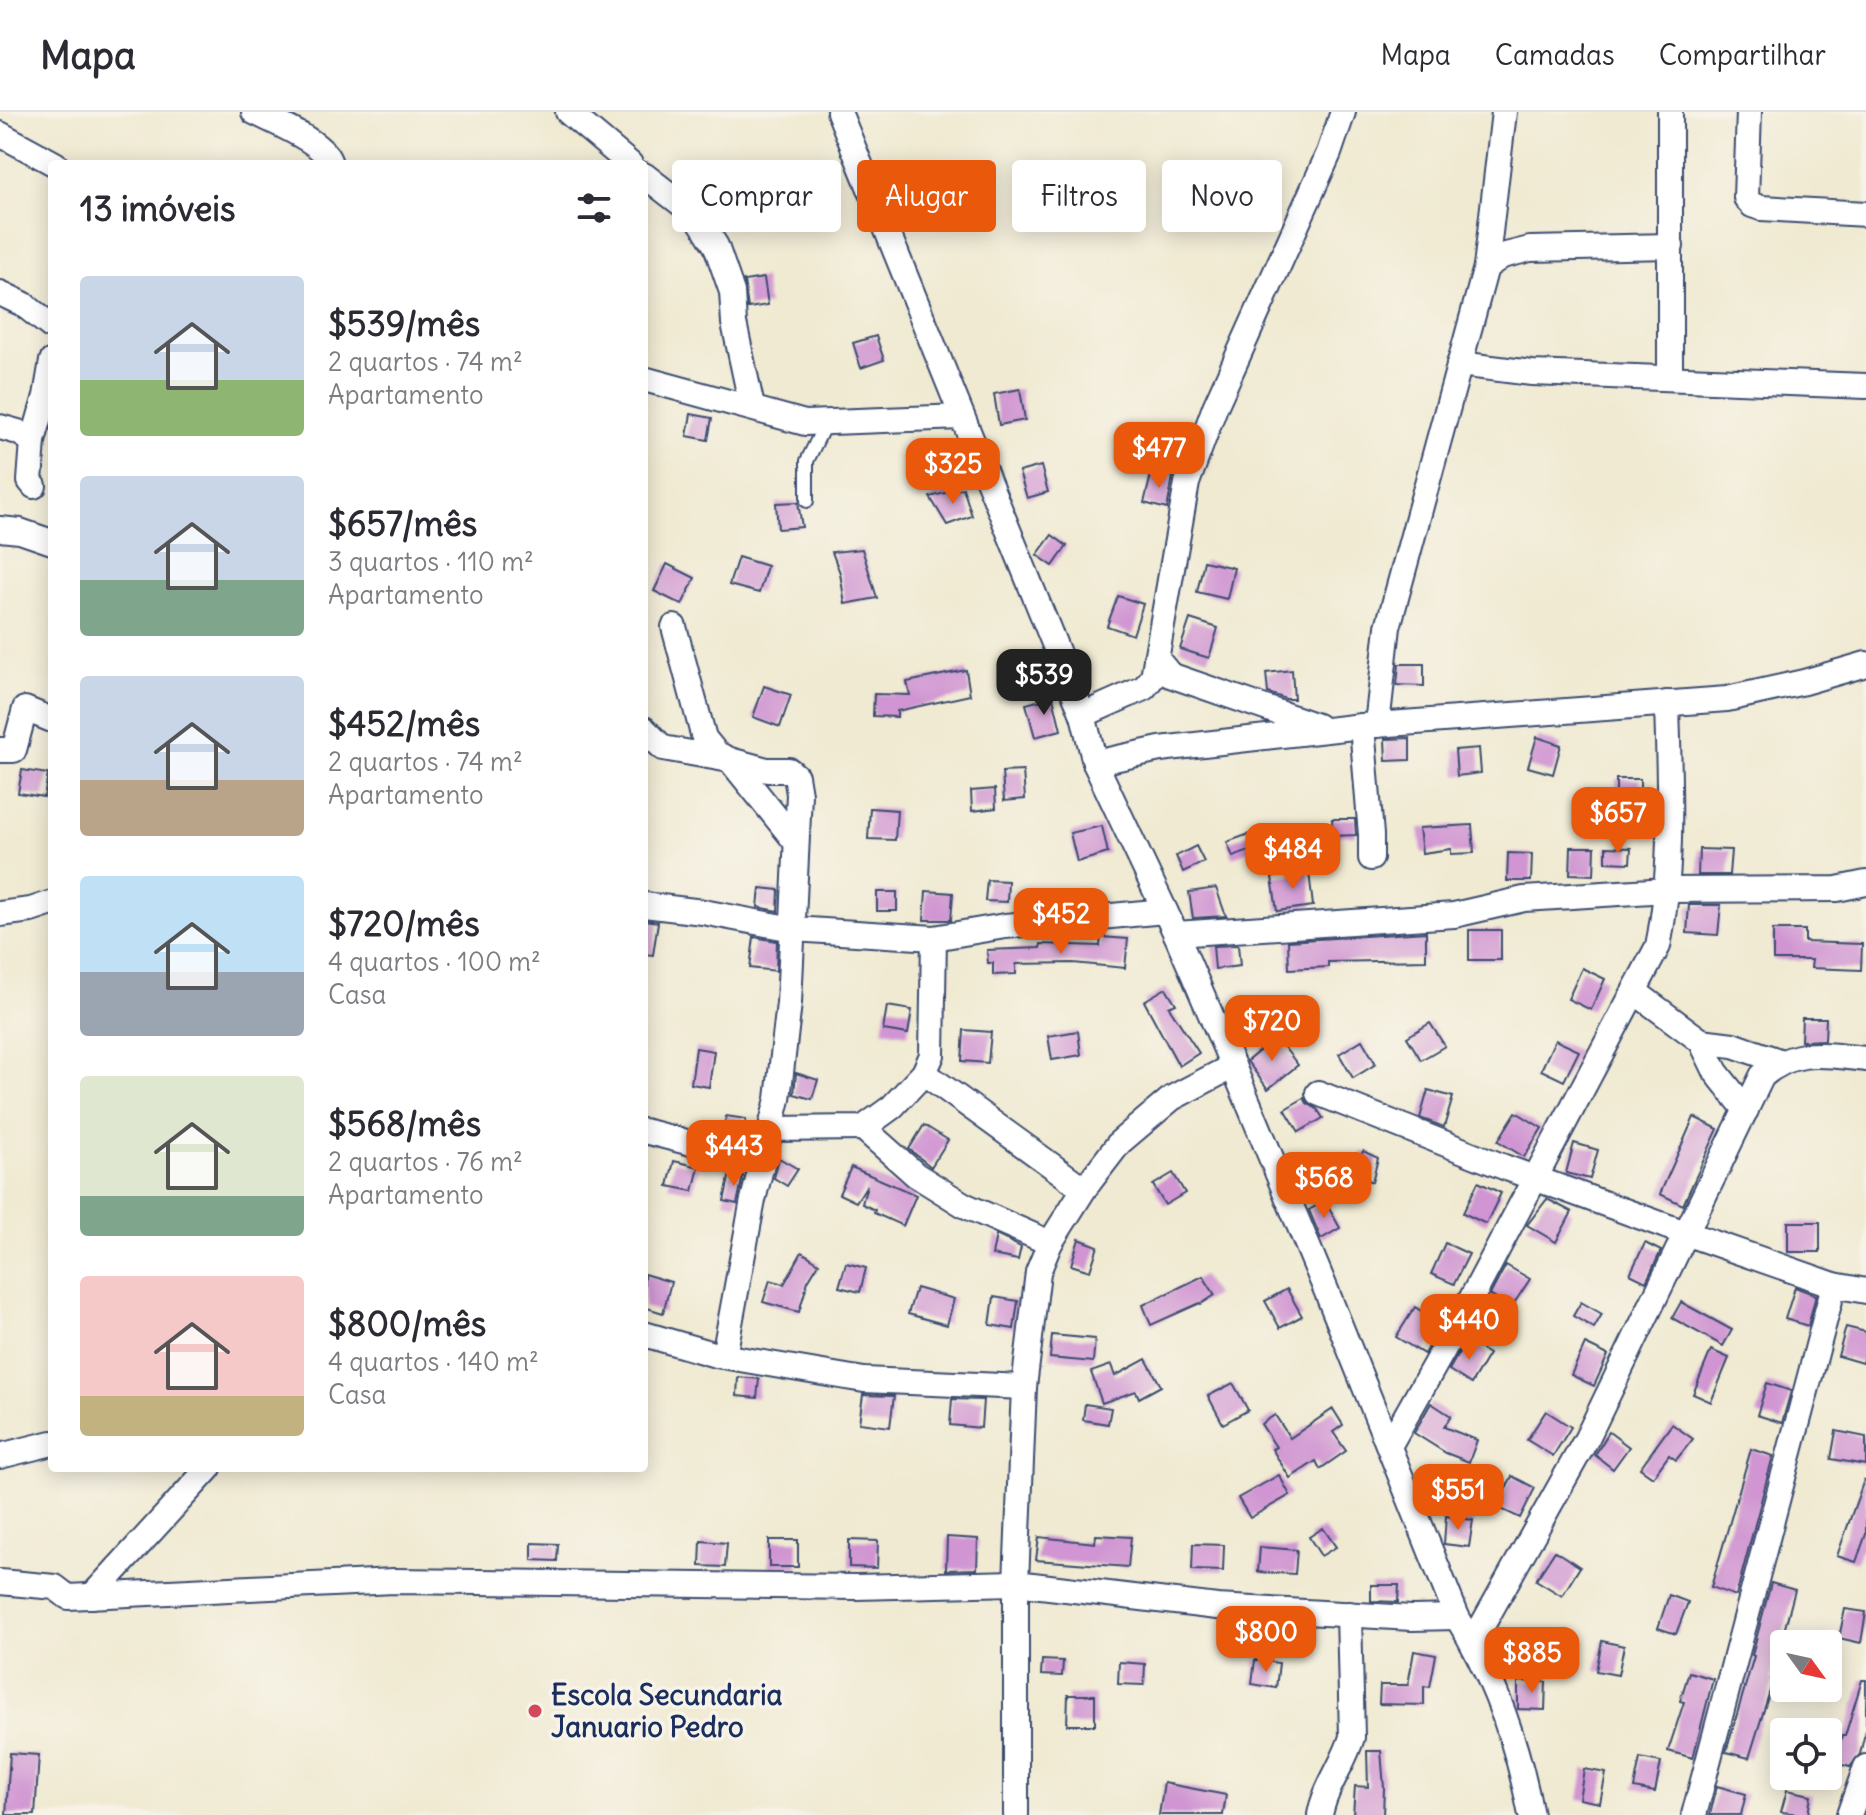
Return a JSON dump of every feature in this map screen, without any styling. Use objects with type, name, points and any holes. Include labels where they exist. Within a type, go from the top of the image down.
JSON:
[{"type":"street","points":[[254,112],[320,146],[330,160]]},
{"type":"street","points":[[568,112],[625,160]]},
{"type":"street","points":[[839,112],[1083,715],[1095,763],[1176,934],[1233,1066],[1457,1617],[1473,1642],[1521,1761],[1531,1815]]},
{"type":"street","points":[[1083,715],[1144,688],[1153,677],[1187,483],[1215,407],[1329,153],[1343,112]]},
{"type":"street","points":[[1371,858],[1370,725],[1388,627],[1486,267],[1504,112]]},
{"type":"street","points":[[1670,112],[1670,378]]},
{"type":"street","points":[[1749,112],[1746,198],[1752,205],[1866,214]]},
{"type":"street","points":[[0,134],[48,160]]},
{"type":"street","points":[[648,178],[697,216],[716,246],[732,292],[734,323],[752,407]]},
{"type":"street","points":[[1486,267],[1502,256],[1530,249],[1671,246]]},
{"type":"street","points":[[0,293],[23,304],[48,324]]},
{"type":"street","points":[[1459,364],[1532,373],[1866,386]]},
{"type":"street","points":[[648,380],[805,423],[962,417]]},
{"type":"street","points":[[40,484],[30,481],[33,441],[48,384]]},
{"type":"street","points":[[0,427],[18,432],[33,441]]},
{"type":"street","points":[[0,529],[20,531],[48,541]]},
{"type":"street","points":[[674,627],[704,738],[717,754],[730,760],[796,842]]},
{"type":"street","points":[[1095,763],[1160,749],[1370,725],[1727,699],[1856,667],[1866,645]]},
{"type":"street","points":[[1156,658],[1170,675],[1327,730]]},
{"type":"street","points":[[1389,1446],[1459,1322],[1658,946],[1667,890],[1667,703]]},
{"type":"street","points":[[0,750],[14,750],[25,709],[48,718]]},
{"type":"street","points":[[648,733],[663,748],[767,770],[789,770],[796,776],[799,794],[789,1003],[778,1099],[761,1161],[724,1356]]},
{"type":"street","points":[[1176,934],[1454,915],[1524,899],[1667,890],[1837,889],[1866,883]]},
{"type":"street","points":[[0,914],[48,904]]},
{"type":"street","points":[[648,906],[793,929],[934,938],[1005,926],[1165,911]]},
{"type":"street","points":[[771,1129],[863,1128],[892,1107],[924,1073],[932,1055],[934,938]]},
{"type":"street","points":[[1635,992],[1701,1041],[1716,1072],[1746,1110]]},
{"type":"street","points":[[1701,1041],[1733,1045],[1779,1061]]},
{"type":"street","points":[[1473,1642],[1587,1438],[1762,1076],[1779,1061],[1801,1054],[1866,1059]]},
{"type":"street","points":[[1016,1815],[1016,1583],[1024,1387],[1038,1272],[1050,1243],[1084,1189],[1120,1142],[1172,1098],[1233,1066]]},
{"type":"street","points":[[924,1073],[1084,1189]]},
{"type":"street","points":[[1318,1093],[1535,1179],[1834,1285],[1866,1291]]},
{"type":"street","points":[[863,1128],[916,1175],[964,1205],[1050,1243]]},
{"type":"street","points":[[648,1132],[761,1161]]},
{"type":"street","points":[[1694,1815],[1834,1285]]},
{"type":"street","points":[[648,1335],[724,1356],[864,1380],[1024,1387]]},
{"type":"street","points":[[0,1456],[48,1444]]},
{"type":"street","points":[[92,1596],[205,1472]]},
{"type":"street","points":[[0,1582],[55,1587],[68,1597],[394,1581],[856,1587],[1016,1583],[1217,1607],[1412,1618],[1457,1617]]},
{"type":"street","points":[[1320,1815],[1323,1799],[1347,1754],[1352,1737],[1349,1614]]},
{"type":"street","points":[[1849,1815],[1866,1767]]},
{"type":"lane","points":[[807,501],[807,461],[826,422]]},
{"type":"building","points":[[764,278],[768,305],[748,308],[744,281]]},
{"type":"building","points":[[876,336],[884,360],[861,368],[853,343]]},
{"type":"building","points":[[1020,389],[1025,420],[999,425],[994,394]]},
{"type":"building","points":[[691,414],[712,418],[708,440],[687,436]]},
{"type":"building","points":[[1041,466],[1048,492],[1027,498],[1019,472]]},
{"type":"building","points":[[1152,471],[1173,476],[1167,509],[1144,503]]},
{"type":"building","points":[[963,488],[972,516],[947,525],[930,497]]},
{"type":"building","points":[[798,502],[802,527],[778,529],[776,503]]},
{"type":"building","points":[[1052,535],[1067,546],[1053,566],[1037,555]]},
{"type":"building","points":[[862,549],[877,598],[845,604],[840,573],[832,552]]},
{"type":"building","points":[[738,557],[767,566],[759,593],[729,585]]},
{"type":"building","points":[[1204,561],[1234,568],[1227,599],[1197,592]]},
{"type":"building","points":[[667,564],[695,578],[682,605],[654,591]]},
{"type":"building","points":[[1118,596],[1143,604],[1133,635],[1107,626]]},
{"type":"building","points":[[1190,619],[1218,628],[1209,658],[1180,649]]},
{"type":"building","points":[[1399,664],[1424,664],[1424,686],[1397,685]]},
{"type":"building","points":[[966,670],[970,695],[897,711],[897,717],[873,716],[874,694],[910,695],[907,682]]},
{"type":"building","points":[[1292,670],[1294,699],[1268,693],[1266,673]]},
{"type":"building","points":[[764,686],[791,695],[780,727],[753,717]]},
{"type":"building","points":[[1053,697],[1061,730],[1035,737],[1026,704]]},
{"type":"building","points":[[1537,737],[1561,745],[1553,774],[1528,767]]},
{"type":"building","points":[[1410,738],[1410,760],[1386,761],[1385,739]]},
{"type":"building","points":[[1479,748],[1481,773],[1457,776],[1455,750]]},
{"type":"building","points":[[22,770],[48,774],[44,797],[18,793]]},
{"type":"building","points":[[1023,771],[1025,799],[1004,801],[1002,772]]},
{"type":"building","points":[[1616,779],[1640,779],[1640,795],[1616,794]]},
{"type":"building","points":[[995,789],[996,808],[972,811],[971,791]]},
{"type":"building","points":[[870,808],[897,810],[895,840],[868,839]]},
{"type":"building","points":[[1332,819],[1355,819],[1356,835],[1333,836]]},
{"type":"building","points":[[1472,825],[1474,853],[1451,854],[1451,849],[1422,853],[1419,828]]},
{"type":"building","points":[[1102,826],[1108,853],[1077,862],[1070,833]]},
{"type":"building","points":[[1249,834],[1255,849],[1233,857],[1227,842]]},
{"type":"building","points":[[1196,846],[1204,862],[1183,872],[1176,856]]},
{"type":"building","points":[[1571,847],[1595,847],[1594,875],[1570,874]]},
{"type":"building","points":[[1606,847],[1631,848],[1630,863],[1606,862]]},
{"type":"building","points":[[1699,849],[1731,850],[1729,875],[1698,875]]},
{"type":"building","points":[[1508,853],[1532,854],[1531,881],[1507,881]]},
{"type":"building","points":[[1309,872],[1313,906],[1277,911],[1272,877]]},
{"type":"building","points":[[987,880],[1008,881],[1007,902],[985,901]]},
{"type":"building","points":[[760,888],[779,890],[778,911],[758,907]]},
{"type":"building","points":[[1216,888],[1226,916],[1193,918],[1189,892]]},
{"type":"building","points":[[926,891],[953,893],[951,920],[924,920]]},
{"type":"building","points":[[877,892],[897,892],[897,911],[877,911]]},
{"type":"building","points":[[1689,905],[1721,905],[1718,935],[1687,933]]},
{"type":"building","points":[[648,921],[658,922],[653,955],[648,954]]},
{"type":"building","points":[[1469,930],[1501,930],[1501,960],[1469,960]]},
{"type":"building","points":[[1773,930],[1805,930],[1805,942],[1862,944],[1861,970],[1811,968],[1812,960],[1773,960]]},
{"type":"building","points":[[1426,932],[1426,960],[1328,962],[1328,967],[1289,969],[1288,941]]},
{"type":"building","points":[[754,937],[777,941],[776,971],[750,968]]},
{"type":"building","points":[[1101,937],[1128,939],[1125,968],[1073,963],[1016,964],[1016,974],[993,975],[993,963],[988,963],[987,950],[1040,948],[1041,944],[1100,946]]},
{"type":"building","points":[[1238,945],[1240,966],[1215,969],[1213,946]]},
{"type":"building","points":[[1582,968],[1605,979],[1591,1010],[1568,999]]},
{"type":"building","points":[[1166,988],[1176,1004],[1169,1007],[1199,1053],[1179,1066],[1144,1001]]},
{"type":"building","points":[[887,1006],[912,1010],[908,1034],[883,1030]]},
{"type":"building","points":[[1802,1018],[1826,1018],[1825,1040],[1801,1041]]},
{"type":"building","points":[[1430,1023],[1445,1046],[1421,1060],[1407,1037]]},
{"type":"building","points":[[964,1030],[991,1032],[988,1063],[962,1061]]},
{"type":"building","points":[[1078,1031],[1081,1055],[1052,1060],[1048,1036]]},
{"type":"building","points":[[1276,1037],[1298,1065],[1268,1089],[1247,1061]]},
{"type":"building","points":[[1362,1040],[1376,1064],[1353,1078],[1339,1054]]},
{"type":"building","points":[[1555,1040],[1579,1051],[1564,1081],[1541,1070]]},
{"type":"building","points":[[696,1048],[714,1051],[709,1087],[691,1084]]},
{"type":"building","points":[[796,1073],[818,1080],[812,1099],[794,1094]]},
{"type":"building","points":[[1428,1090],[1453,1097],[1444,1127],[1420,1118]]},
{"type":"building","points":[[1304,1098],[1323,1118],[1299,1132],[1285,1109]]},
{"type":"building","points":[[1516,1112],[1542,1128],[1524,1157],[1498,1141]]},
{"type":"building","points":[[726,1116],[746,1119],[744,1141],[723,1136]]},
{"type":"building","points":[[1694,1117],[1718,1129],[1683,1205],[1660,1194]]},
{"type":"building","points":[[924,1125],[948,1140],[931,1167],[909,1149]]},
{"type":"building","points":[[1574,1143],[1598,1150],[1590,1179],[1566,1173]]},
{"type":"building","points":[[1363,1151],[1378,1158],[1372,1182],[1353,1173]]},
{"type":"building","points":[[779,1158],[798,1169],[787,1186],[774,1178]]},
{"type":"building","points":[[674,1161],[699,1167],[693,1191],[668,1186]]},
{"type":"building","points":[[851,1167],[916,1195],[903,1226],[862,1204],[867,1185],[856,1202],[839,1194]]},
{"type":"building","points":[[730,1173],[743,1176],[737,1204],[724,1201]]},
{"type":"building","points":[[1173,1173],[1185,1193],[1165,1205],[1153,1185]]},
{"type":"building","points":[[1478,1182],[1501,1193],[1486,1224],[1463,1213]]},
{"type":"building","points":[[1547,1199],[1572,1212],[1556,1242],[1527,1225]]},
{"type":"building","points":[[1325,1201],[1340,1228],[1321,1239],[1309,1210]]},
{"type":"building","points":[[1788,1222],[1820,1222],[1820,1252],[1788,1252]]},
{"type":"building","points":[[996,1235],[1021,1247],[1018,1260],[992,1255]]},
{"type":"building","points":[[1079,1239],[1098,1246],[1090,1271],[1071,1265]]},
{"type":"building","points":[[1445,1243],[1469,1254],[1454,1284],[1431,1274]]},
{"type":"building","points":[[1645,1243],[1661,1251],[1646,1282],[1630,1274]]},
{"type":"building","points":[[802,1252],[819,1263],[808,1281],[799,1312],[763,1302],[770,1280],[784,1284]]},
{"type":"building","points":[[846,1263],[866,1268],[860,1292],[839,1287]]},
{"type":"building","points":[[1506,1265],[1530,1279],[1511,1308],[1490,1295]]},
{"type":"building","points":[[648,1275],[671,1282],[663,1313],[648,1308]]},
{"type":"building","points":[[1203,1276],[1215,1295],[1151,1325],[1143,1305]]},
{"type":"building","points":[[1795,1287],[1816,1295],[1808,1326],[1785,1319]]},
{"type":"building","points":[[916,1288],[954,1299],[947,1325],[908,1314]]},
{"type":"building","points":[[1287,1289],[1302,1316],[1280,1328],[1265,1301]]},
{"type":"building","points":[[994,1297],[1018,1301],[1014,1329],[990,1325]]},
{"type":"building","points":[[1581,1302],[1602,1314],[1594,1328],[1573,1316]]},
{"type":"building","points":[[1681,1302],[1732,1330],[1723,1346],[1672,1318]]},
{"type":"building","points":[[1415,1307],[1441,1324],[1424,1354],[1396,1337]]},
{"type":"building","points":[[1846,1327],[1866,1332],[1862,1363],[1838,1356]]},
{"type":"building","points":[[1052,1335],[1095,1339],[1093,1362],[1050,1358]]},
{"type":"building","points":[[1466,1340],[1489,1354],[1471,1384],[1449,1370]]},
{"type":"building","points":[[1585,1344],[1608,1355],[1594,1386],[1571,1375]]},
{"type":"building","points":[[1711,1350],[1729,1358],[1711,1402],[1693,1394]]},
{"type":"building","points":[[1146,1359],[1161,1386],[1139,1398],[1136,1391],[1102,1403],[1091,1372],[1111,1365],[1115,1376]]},
{"type":"building","points":[[738,1377],[759,1379],[757,1398],[737,1396]]},
{"type":"building","points":[[1233,1383],[1248,1410],[1223,1424],[1208,1396]]},
{"type":"building","points":[[1767,1383],[1791,1391],[1782,1423],[1757,1415]]},
{"type":"building","points":[[863,1395],[894,1396],[890,1427],[859,1423]]},
{"type":"building","points":[[952,1399],[983,1400],[981,1428],[950,1425]]},
{"type":"building","points":[[1431,1403],[1451,1416],[1444,1427],[1477,1440],[1469,1462],[1446,1453],[1414,1433]]},
{"type":"building","points":[[1085,1404],[1111,1408],[1108,1424],[1083,1420]]},
{"type":"building","points":[[1333,1409],[1343,1425],[1333,1432],[1346,1451],[1320,1469],[1316,1461],[1290,1478],[1261,1424],[1275,1415],[1290,1438]]},
{"type":"building","points":[[1546,1411],[1571,1427],[1553,1456],[1527,1440]]},
{"type":"building","points":[[1672,1424],[1693,1439],[1676,1460],[1669,1455],[1653,1477],[1640,1468]]},
{"type":"building","points":[[1836,1431],[1866,1437],[1866,1465],[1831,1459]]},
{"type":"building","points":[[1609,1432],[1629,1447],[1613,1469],[1595,1455]]},
{"type":"building","points":[[1751,1449],[1773,1456],[1736,1596],[1711,1587]]},
{"type":"building","points":[[1279,1475],[1290,1495],[1250,1518],[1238,1498]]},
{"type":"building","points":[[1512,1476],[1535,1488],[1520,1518],[1497,1507]]},
{"type":"building","points":[[1864,1480],[1866,1534],[1856,1562],[1837,1556]]},
{"type":"building","points":[[1446,1516],[1473,1520],[1469,1547],[1444,1544]]},
{"type":"building","points":[[1323,1528],[1336,1547],[1321,1556],[1309,1537]]},
{"type":"building","points":[[1096,1535],[1131,1537],[1128,1567],[1036,1560],[1039,1537],[1095,1543]]},
{"type":"building","points":[[947,1537],[978,1539],[977,1569],[946,1570]]},
{"type":"building","points":[[769,1540],[798,1540],[798,1567],[769,1567]]},
{"type":"building","points":[[849,1540],[878,1541],[877,1568],[849,1567]]},
{"type":"building","points":[[701,1541],[727,1543],[725,1567],[700,1566]]},
{"type":"building","points":[[532,1543],[558,1544],[557,1561],[532,1560]]},
{"type":"building","points":[[1193,1544],[1224,1545],[1223,1571],[1192,1570]]},
{"type":"building","points":[[1260,1547],[1297,1550],[1295,1574],[1258,1572]]},
{"type":"building","points":[[1555,1551],[1580,1567],[1562,1596],[1536,1580]]},
{"type":"building","points":[[1771,1583],[1795,1590],[1784,1630],[1770,1630],[1770,1691],[1749,1758],[1726,1752]]},
{"type":"building","points":[[1371,1585],[1399,1585],[1398,1602],[1371,1601]]},
{"type":"building","points":[[1669,1595],[1688,1602],[1676,1634],[1658,1628]]},
{"type":"building","points":[[1845,1609],[1866,1612],[1861,1643],[1842,1639]]},
{"type":"building","points":[[1602,1641],[1624,1646],[1618,1675],[1596,1671]]},
{"type":"building","points":[[1414,1651],[1436,1655],[1430,1687],[1424,1686],[1424,1705],[1379,1704],[1380,1685],[1408,1685]]},
{"type":"building","points":[[1042,1660],[1063,1661],[1062,1676],[1041,1675]]},
{"type":"building","points":[[1255,1660],[1279,1663],[1276,1688],[1252,1684]]},
{"type":"building","points":[[1119,1662],[1145,1664],[1144,1685],[1118,1684]]},
{"type":"building","points":[[1689,1672],[1713,1679],[1693,1758],[1668,1751],[1684,1702],[1680,1701]]},
{"type":"building","points":[[1862,1680],[1866,1680],[1866,1729],[1860,1754],[1850,1767],[1842,1765],[1842,1736],[1845,1736]]},
{"type":"building","points":[[1518,1681],[1546,1682],[1545,1710],[1518,1709]]},
{"type":"building","points":[[1068,1695],[1095,1695],[1095,1725],[1067,1725]]},
{"type":"building","points":[[1367,1751],[1381,1751],[1383,1815],[1353,1815],[1355,1786],[1368,1787]]},
{"type":"building","points":[[10,1753],[39,1755],[35,1815],[6,1815]]},
{"type":"building","points":[[1640,1758],[1661,1762],[1655,1792],[1634,1788]]},
{"type":"building","points":[[1584,1769],[1606,1773],[1600,1803],[1579,1799]]},
{"type":"building","points":[[1164,1783],[1226,1795],[1223,1815],[1159,1815]]},
{"type":"building","points":[[1717,1786],[1746,1794],[1741,1815],[1710,1815]]},
{"type":"building","points":[[1787,1790],[1811,1795],[1808,1815],[1781,1812]]},
{"type":"place","name":"Escola Secundaria Januario Pedro","points":[[535,1711]]}]
